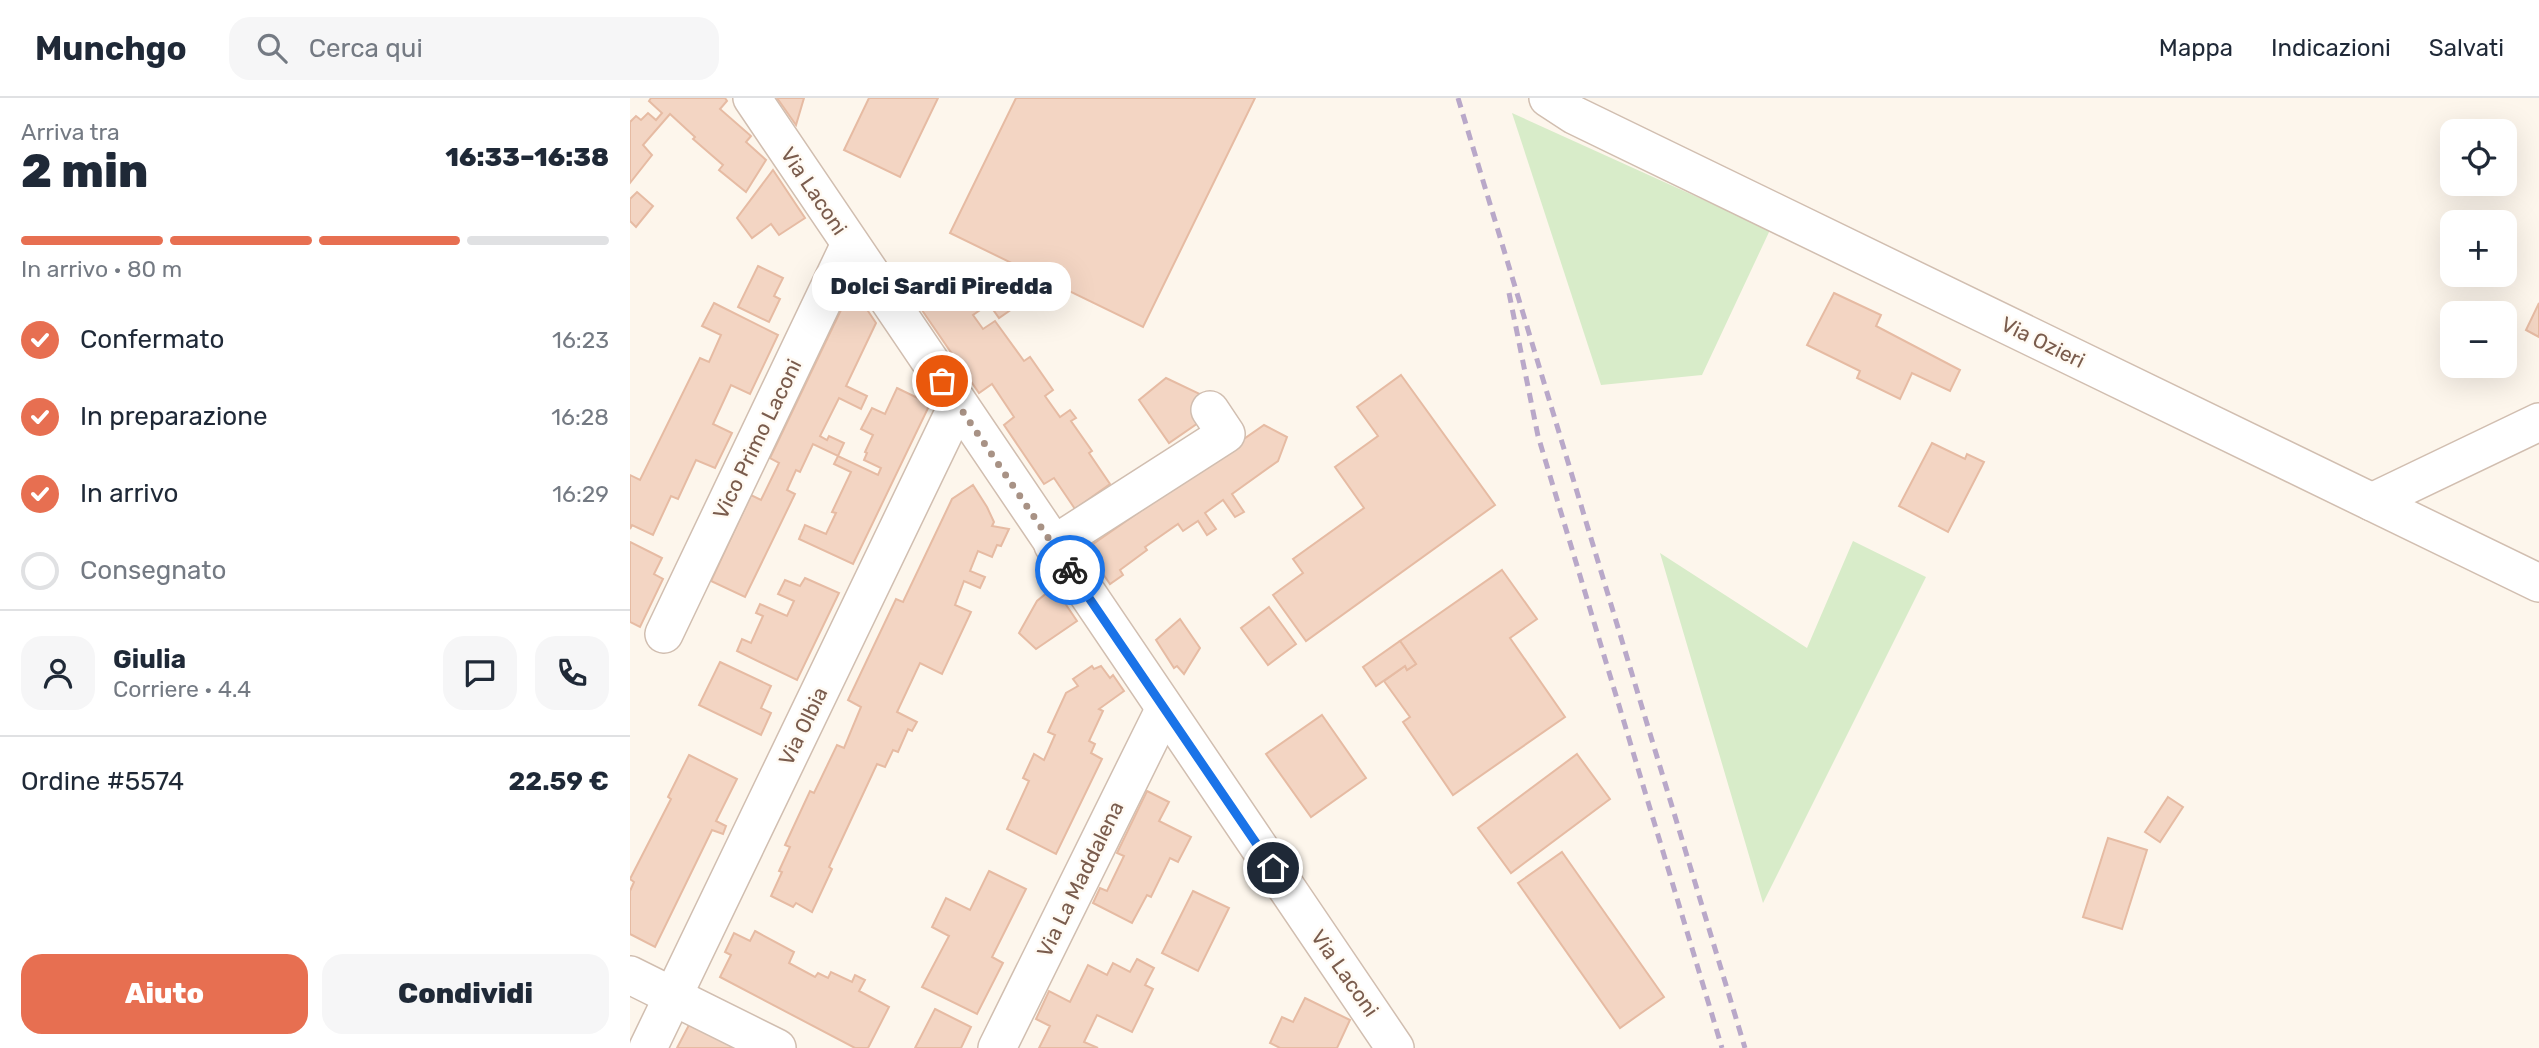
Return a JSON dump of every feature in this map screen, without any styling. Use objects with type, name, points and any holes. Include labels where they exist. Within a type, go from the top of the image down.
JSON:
[{"type":"street","name":"Via Laconi","points":[[752,98],[1164,710],[1382,1041]]},
{"type":"street","name":"Via Ozieri","points":[[1548,98],[1574,115],[2539,583]]},
{"type":"street","name":"Vico Primo Laconi","points":[[664,634],[850,244]]},
{"type":"street","name":"Via Olbia","points":[[648,1048],[958,404]]},
{"type":"street","points":[[1053,545],[1226,434],[1210,410]]},
{"type":"street","points":[[2372,502],[2539,422]]},
{"type":"street","name":"Via La Maddalena","points":[[997,1048],[1164,710]]},
{"type":"street","points":[[630,975],[777,1048]]},
{"type":"green space","points":[[1512,113],[1770,230],[1702,375],[1601,385]]},
{"type":"green space","points":[[1853,541],[1926,577],[1763,903],[1660,553],[1807,648]]},
{"type":"building","points":[[651,98],[725,98],[727,101],[720,109],[751,136],[746,142],[766,160],[746,192],[719,170],[723,165],[670,114],[643,145],[652,155],[630,183],[630,122],[636,116],[641,120],[648,113],[656,120],[662,113],[649,101]]},
{"type":"building","points":[[777,98],[804,98],[796,125]]},
{"type":"building","points":[[869,98],[938,98],[900,177],[844,150]]},
{"type":"building","points":[[1016,98],[1255,98],[1143,327],[950,233]]},
{"type":"building","points":[[773,170],[805,218],[779,235],[771,224],[752,238],[737,218]]},
{"type":"building","points":[[637,192],[653,206],[636,227],[630,221],[630,199]]},
{"type":"building","points":[[932,265],[1015,307],[999,318],[989,304],[973,315],[983,329],[995,321],[1024,361],[1030,357],[1053,390],[1045,396],[1060,417],[1070,410],[1076,418],[1071,421],[1110,484],[1075,509],[1054,478],[1044,484],[1004,425],[1014,417],[992,384],[979,393],[904,284]]},
{"type":"building","points":[[758,266],[783,278],[774,296],[780,299],[769,322],[738,307]]},
{"type":"building","points":[[852,287],[876,323],[846,386],[867,396],[861,409],[839,398],[820,436],[827,440],[829,436],[844,443],[838,456],[813,444],[800,472],[796,470],[787,490],[795,494],[745,597],[711,581],[751,495],[761,500],[779,463],[770,458]]},
{"type":"building","points":[[1834,293],[1881,315],[1876,326],[1960,370],[1950,391],[1912,373],[1900,399],[1857,378],[1860,371],[1807,345]]},
{"type":"building","points":[[714,303],[778,335],[750,394],[731,385],[713,424],[732,433],[715,468],[696,460],[678,499],[671,496],[653,535],[632,525],[630,529],[630,475],[640,480],[700,358],[709,362],[721,335],[702,326]]},
{"type":"building","points":[[2539,303],[2539,337],[2526,330]]},
{"type":"building","points":[[1401,375],[1495,505],[1306,641],[1273,595],[1303,573],[1293,559],[1364,508],[1335,467],[1378,436],[1357,407]]},
{"type":"building","points":[[1166,378],[1202,395],[1201,421],[1169,443],[1139,400]]},
{"type":"building","points":[[897,388],[930,404],[853,564],[799,539],[805,525],[826,534],[836,513],[832,512],[851,472],[834,464],[838,456],[878,475],[881,468],[864,460],[873,435],[861,429],[872,408],[885,414]]},
{"type":"building","points":[[1264,425],[1287,437],[1278,461],[1232,494],[1244,512],[1235,517],[1223,500],[1205,513],[1216,529],[1207,535],[1198,521],[1183,531],[1178,524],[1145,547],[1147,550],[1120,570],[1123,575],[1110,584],[1086,549]]},
{"type":"building","points":[[1932,443],[1965,459],[1967,454],[1984,462],[1948,532],[1899,506]]},
{"type":"building","points":[[973,485],[994,522],[992,526],[1009,529],[992,557],[978,551],[970,571],[985,577],[980,588],[964,581],[955,605],[971,612],[942,674],[920,663],[897,712],[917,722],[912,731],[908,729],[898,752],[893,750],[885,767],[877,764],[829,867],[832,869],[812,912],[796,903],[793,907],[771,896],[790,847],[785,845],[810,791],[814,793],[837,745],[844,748],[861,707],[848,700],[896,599],[903,602],[952,499]]},
{"type":"building","points":[[630,542],[662,558],[654,574],[663,579],[640,627],[630,622]]},
{"type":"building","points":[[1502,570],[1537,619],[1510,638],[1565,717],[1453,795],[1403,722],[1410,717],[1384,681],[1405,666],[1407,670],[1416,664],[1400,641]]},
{"type":"building","points":[[805,578],[839,593],[797,680],[737,651],[742,639],[751,643],[763,616],[756,613],[760,604],[787,616],[794,601],[778,594],[785,580],[800,586]]},
{"type":"building","points":[[1054,587],[1077,621],[1036,649],[1019,633],[1037,601]]},
{"type":"building","points":[[1269,607],[1296,644],[1268,665],[1241,628]]},
{"type":"building","points":[[1180,619],[1200,648],[1184,674],[1177,666],[1174,668],[1156,640]]},
{"type":"building","points":[[1400,641],[1416,664],[1407,670],[1405,666],[1376,686],[1363,667]]},
{"type":"building","points":[[720,662],[771,686],[761,708],[771,713],[761,735],[699,705]]},
{"type":"building","points":[[1092,666],[1094,669],[1101,666],[1110,678],[1113,675],[1124,691],[1099,709],[1103,711],[1089,741],[1095,744],[1091,753],[1102,759],[1056,854],[1007,829],[1029,781],[1023,778],[1034,754],[1044,760],[1055,735],[1048,732],[1066,693],[1078,686],[1073,679]]},
{"type":"building","points":[[1322,715],[1366,778],[1311,817],[1266,754]]},
{"type":"building","points":[[1577,754],[1610,799],[1511,873],[1478,828]]},
{"type":"building","points":[[689,755],[737,779],[716,821],[726,826],[723,834],[712,830],[655,947],[630,934],[630,891],[634,882],[630,879],[671,799],[668,797]]},
{"type":"building","points":[[1147,791],[1169,802],[1159,821],[1191,837],[1178,862],[1170,858],[1151,897],[1147,895],[1132,923],[1093,903],[1100,888],[1107,891],[1124,856],[1117,853]]},
{"type":"building","points":[[2168,797],[2183,807],[2160,842],[2145,832]]},
{"type":"building","points":[[2108,838],[2147,850],[2122,929],[2083,917]]},
{"type":"building","points":[[1562,852],[1664,997],[1620,1028],[1518,883]]},
{"type":"building","points":[[989,871],[1026,889],[992,957],[1003,963],[977,1014],[922,987],[949,936],[932,927],[946,898],[970,910]]},
{"type":"building","points":[[1193,891],[1229,908],[1198,971],[1162,953]]},
{"type":"building","points":[[755,931],[794,952],[789,963],[815,977],[818,973],[828,978],[831,972],[852,982],[855,975],[865,980],[859,991],[889,1007],[868,1048],[855,1048],[720,977],[731,955],[725,952],[734,933],[750,941]]},
{"type":"building","points":[[1137,959],[1154,968],[1145,985],[1153,989],[1132,1032],[1097,1015],[1084,1042],[1098,1048],[1039,1048],[1050,1026],[1036,1019],[1049,991],[1070,1002],[1088,965],[1107,975],[1113,963],[1130,972]]},
{"type":"building","points":[[1305,998],[1350,1020],[1337,1048],[1280,1048],[1270,1043],[1282,1017],[1293,1022]]},
{"type":"building","points":[[935,1009],[971,1027],[961,1048],[915,1048]]},
{"type":"building","points":[[690,1023],[741,1048],[677,1048]]},
{"type":"railway","points":[[1458,98],[1745,1048]]},
{"type":"railway","points":[[1509,293],[1538,436],[1722,1048]]},
{"type":"way so far","points":[[942,381],[1070,570]]},
{"type":"place","name":"Dolci Sardi Piredda","points":[[942,381]]},
{"type":"route","points":[[1070,570],[1273,868]]}]
